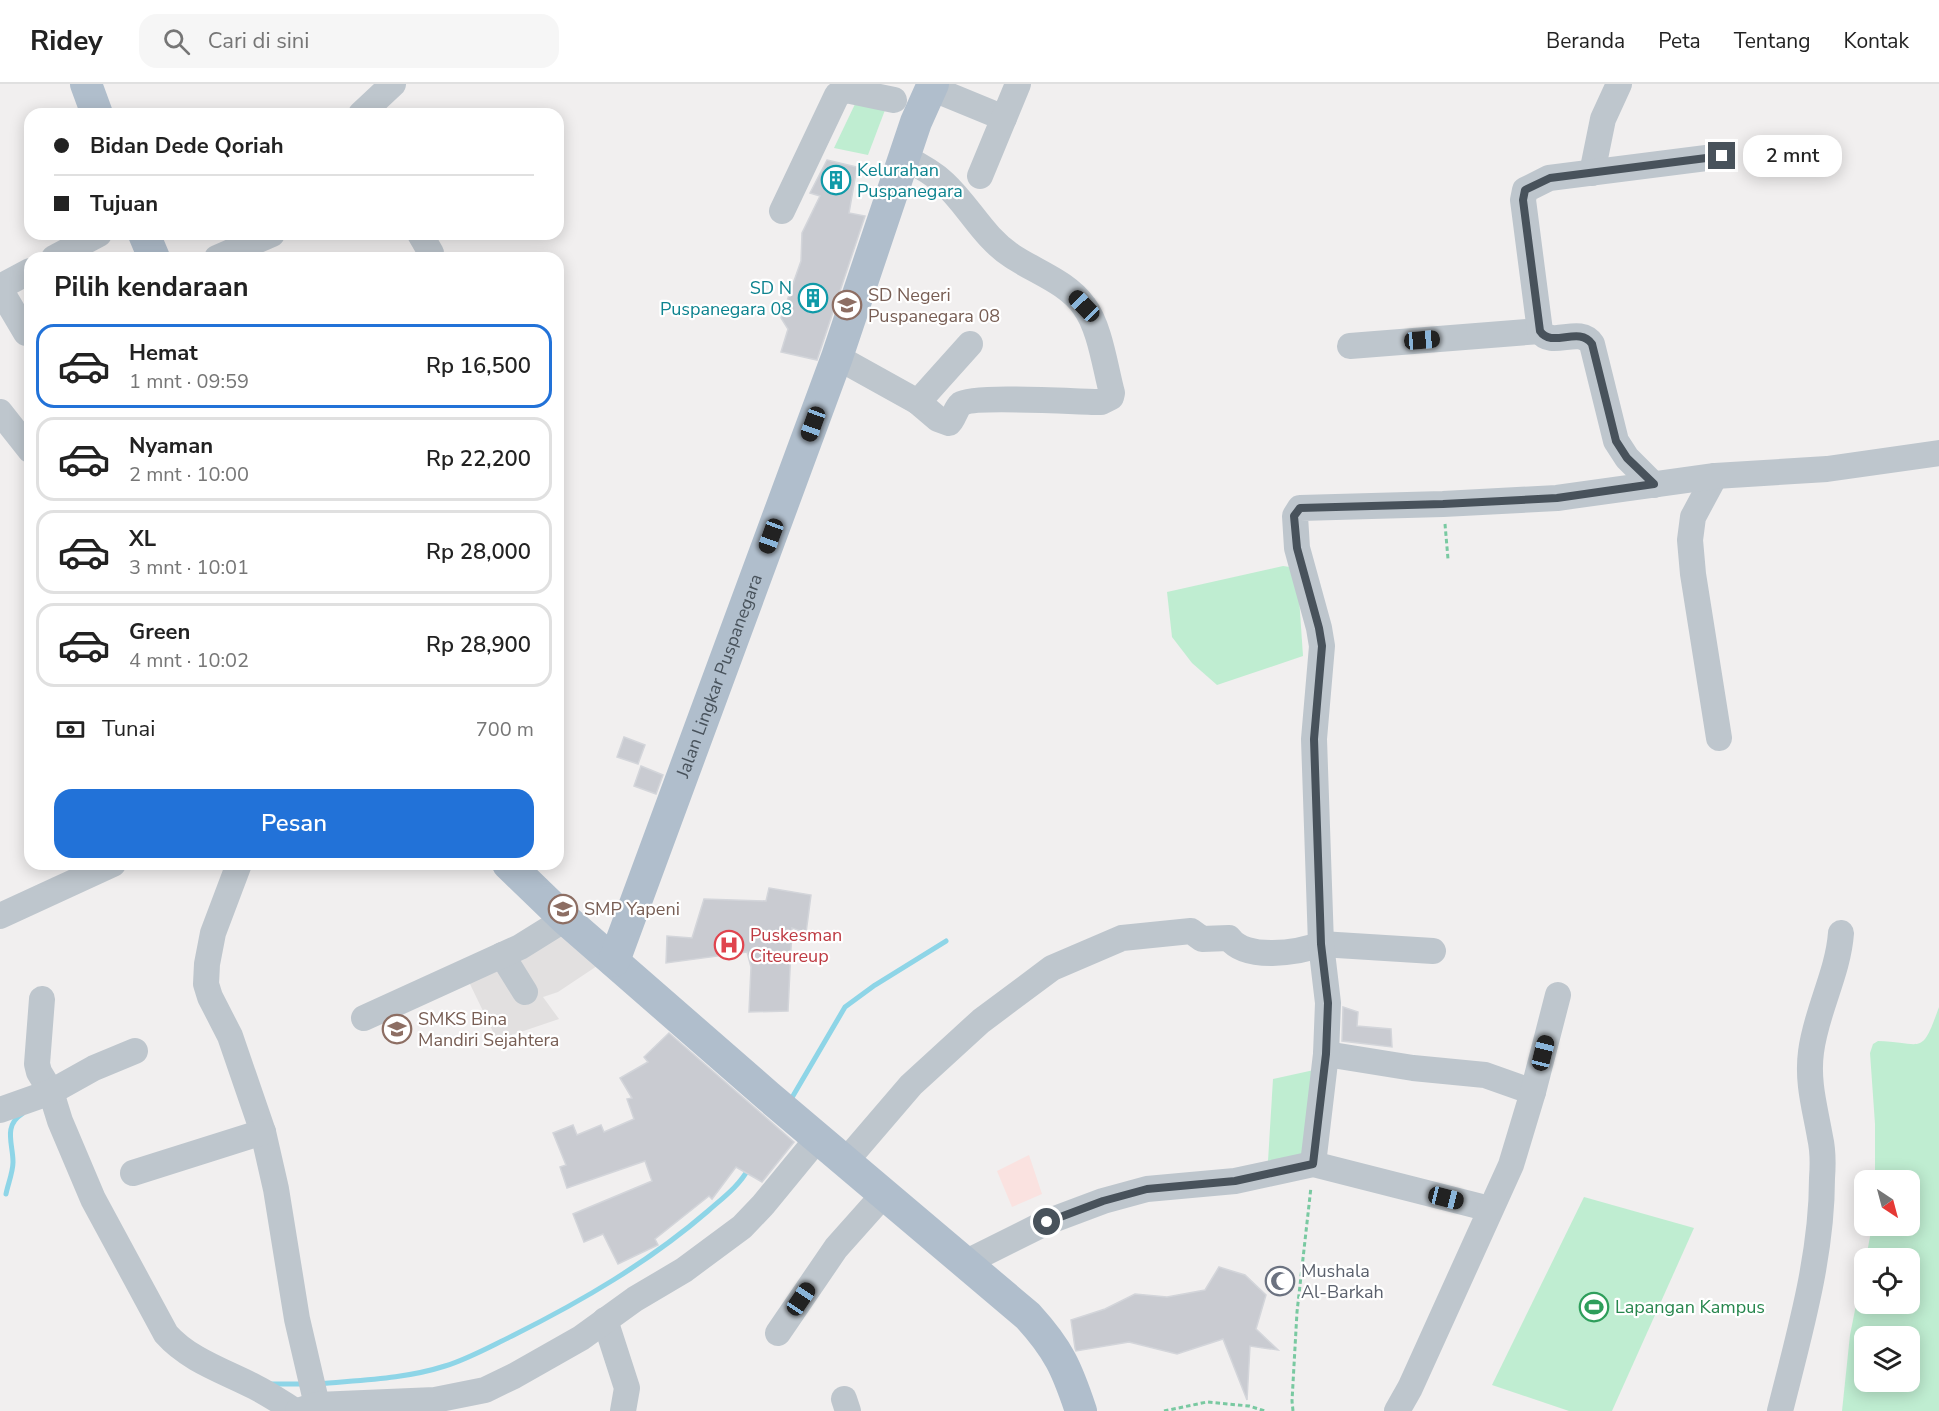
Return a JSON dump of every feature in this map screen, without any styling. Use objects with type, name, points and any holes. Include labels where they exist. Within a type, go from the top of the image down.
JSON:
[{"type":"main road","points":[[86,84],[96,108]]},
{"type":"main road","name":"Jalan Lingkar Puspanegara","points":[[614,961],[837,357],[916,122],[932,86]]},
{"type":"main road","points":[[514,870],[565,919],[768,1096],[1028,1316],[1048,1339],[1065,1366],[1081,1411]]},
{"type":"street","points":[[367,108],[393,84]]},
{"type":"street","points":[[980,176],[1018,84]]},
{"type":"street","points":[[1592,172],[1604,119],[1619,84]]},
{"type":"street","points":[[932,86],[1004,118]]},
{"type":"street","points":[[783,211],[837,95],[846,90],[888,92],[916,122]]},
{"type":"street","points":[[1654,484],[1627,458],[1616,441],[1592,344],[1582,336],[1549,338],[1540,331],[1523,200],[1525,190],[1550,178],[1722,156]]},
{"type":"street","points":[[837,357],[918,402],[938,419],[949,423],[958,407],[966,402],[989,400],[1101,402],[1111,397],[1112,393],[1094,325],[1084,306],[1067,289],[1011,255],[984,232],[946,185],[933,173],[905,158]]},
{"type":"street","points":[[65,252],[88,240]]},
{"type":"street","points":[[231,252],[258,240]]},
{"type":"street","points":[[24,274],[0,288],[24,330]]},
{"type":"street","points":[[1350,346],[1540,331]]},
{"type":"street","points":[[918,402],[970,344]]},
{"type":"street","points":[[0,412],[24,442]]},
{"type":"street","points":[[1313,1164],[1326,1054],[1328,1003],[1321,944],[1314,739],[1322,646],[1297,548],[1294,516],[1300,508],[1557,498],[1715,476],[1827,469],[1939,453]]},
{"type":"street","points":[[1715,476],[1693,517],[1690,540],[1693,574],[1719,738]]},
{"type":"street","points":[[0,916],[94,870]]},
{"type":"street","points":[[237,870],[213,933],[207,964],[207,984],[210,997],[234,1045],[263,1132],[276,1189],[308,1401]]},
{"type":"street","points":[[364,1018],[520,947],[565,919]]},
{"type":"street","points":[[845,1162],[911,1085],[981,1021],[1052,968],[1122,938],[1191,931],[1202,939],[1229,938],[1235,945],[1255,952],[1305,950],[1321,944],[1433,951]]},
{"type":"street","points":[[1780,1411],[1806,1301],[1819,1230],[1822,1179],[1821,1139],[1810,1091],[1810,1060],[1821,1012],[1838,958],[1841,933]]},
{"type":"street","points":[[502,955],[525,992]]},
{"type":"street","points":[[1397,1411],[1414,1379],[1511,1165],[1558,995]]},
{"type":"street","points":[[42,999],[37,1064],[39,1072],[51,1092],[60,1121],[93,1199],[166,1334],[176,1346],[189,1355],[256,1388],[308,1401],[435,1400],[484,1390],[540,1361],[581,1338],[665,1280],[684,1270],[742,1227],[763,1205],[813,1134]]},
{"type":"street","points":[[0,1110],[51,1092],[94,1068],[135,1051]]},
{"type":"street","points":[[1326,1054],[1413,1068],[1485,1075],[1533,1092]]},
{"type":"street","points":[[133,1173],[263,1132]]},
{"type":"street","points":[[964,1263],[1047,1222],[1103,1201],[1147,1189],[1235,1181],[1313,1164],[1490,1209]]},
{"type":"street","points":[[778,1333],[836,1248],[885,1193]]},
{"type":"street","points":[[605,1320],[627,1388],[623,1411]]},
{"type":"path","points":[[1443,504],[1448,559]]},
{"type":"path","points":[[1293,1411],[1297,1311],[1313,1164]]},
{"type":"path","points":[[1164,1411],[1207,1402],[1249,1406],[1264,1411]]},
{"type":"shaded area","points":[[566,931],[597,966],[558,992],[543,997],[559,1019],[497,1040],[469,982]]},
{"type":"shaded area","points":[[1029,1155],[1042,1194],[1012,1207],[997,1171]]},
{"type":"green space","points":[[856,102],[885,110],[868,155],[834,148]]},
{"type":"green space","points":[[1283,566],[1297,568],[1303,656],[1217,685],[1192,663],[1172,637],[1167,592]]},
{"type":"green space","points":[[1939,1007],[1939,1411],[1842,1411],[1854,1314],[1920,1314],[1920,1248],[1868,1248],[1870,1236],[1920,1236],[1920,1170],[1875,1170],[1875,1124],[1870,1053],[1873,1044],[1878,1041],[1919,1044],[1928,1034]]},
{"type":"green space","points":[[1314,1070],[1308,1156],[1268,1161],[1273,1079]]},
{"type":"green space","name":"Lapangan Kampus","points":[[1584,1197],[1694,1228],[1612,1411],[1569,1411],[1492,1385]]},
{"type":"building","name":"SD N Puspanegara 08","points":[[827,160],[857,167],[849,213],[865,216],[817,360],[781,352],[788,329],[781,318],[801,261],[802,233],[820,196],[810,193]]},
{"type":"building","points":[[624,737],[645,745],[638,764],[617,757]]},
{"type":"building","points":[[641,766],[663,775],[656,794],[634,786]]},
{"type":"building","name":"Puskesman Citeureup","points":[[769,888],[811,895],[806,933],[792,928],[788,1011],[749,1012],[751,967],[747,952],[666,963],[667,936],[692,938],[704,899],[766,901]]},
{"type":"building","points":[[1343,1007],[1358,1012],[1357,1026],[1391,1029],[1392,1047],[1342,1041]]},
{"type":"building","points":[[669,1033],[794,1142],[762,1182],[736,1167],[712,1199],[709,1196],[655,1239],[658,1245],[618,1264],[603,1234],[584,1242],[573,1214],[652,1181],[645,1161],[567,1188],[560,1167],[566,1165],[553,1133],[573,1125],[577,1135],[601,1125],[604,1132],[634,1119],[627,1099],[632,1098],[620,1078],[648,1062],[644,1057]]},
{"type":"building","points":[[1219,1267],[1245,1275],[1266,1295],[1256,1329],[1278,1350],[1250,1346],[1247,1400],[1223,1339],[1177,1354],[1129,1342],[1076,1351],[1071,1320],[1105,1309],[1135,1294],[1167,1297],[1205,1290]]},
{"type":"waterway","points":[[790,1101],[845,1007],[875,985],[946,941]]},
{"type":"waterway","points":[[6,1194],[13,1166],[11,1130],[16,1119],[22,1114]]},
{"type":"waterway","points":[[318,1384],[414,1374],[462,1360],[512,1336],[589,1295],[639,1264],[686,1230],[725,1196],[749,1168]]},
{"type":"waterway","points":[[270,1384],[306,1384]]},
{"type":"place","name":"Kelurahan Puspanegara","points":[[836,180]]},
{"type":"place","name":"SD N Puspanegara 08","points":[[813,298]]},
{"type":"place","name":"SD Negeri Puspanegara 08","points":[[847,305]]},
{"type":"place","name":"SMP Yapeni","points":[[563,909]]},
{"type":"place","name":"Puskesman Citeureup","points":[[729,945]]},
{"type":"place","name":"SMKS Bina Mandiri Sejahtera","points":[[397,1029]]},
{"type":"place","name":"Mushala Al-Barkah","points":[[1280,1281]]},
{"type":"place","name":"Lapangan Kampus","points":[[1594,1307]]},
{"type":"route","points":[[1047,1222],[1103,1201],[1147,1189],[1235,1181],[1313,1164],[1326,1054],[1328,1003],[1321,944],[1314,739],[1322,638],[1297,548],[1294,516],[1300,508],[1557,498],[1654,484],[1627,458],[1616,441],[1592,344],[1582,336],[1549,338],[1540,331],[1523,200],[1525,190],[1550,178],[1722,156]]}]
